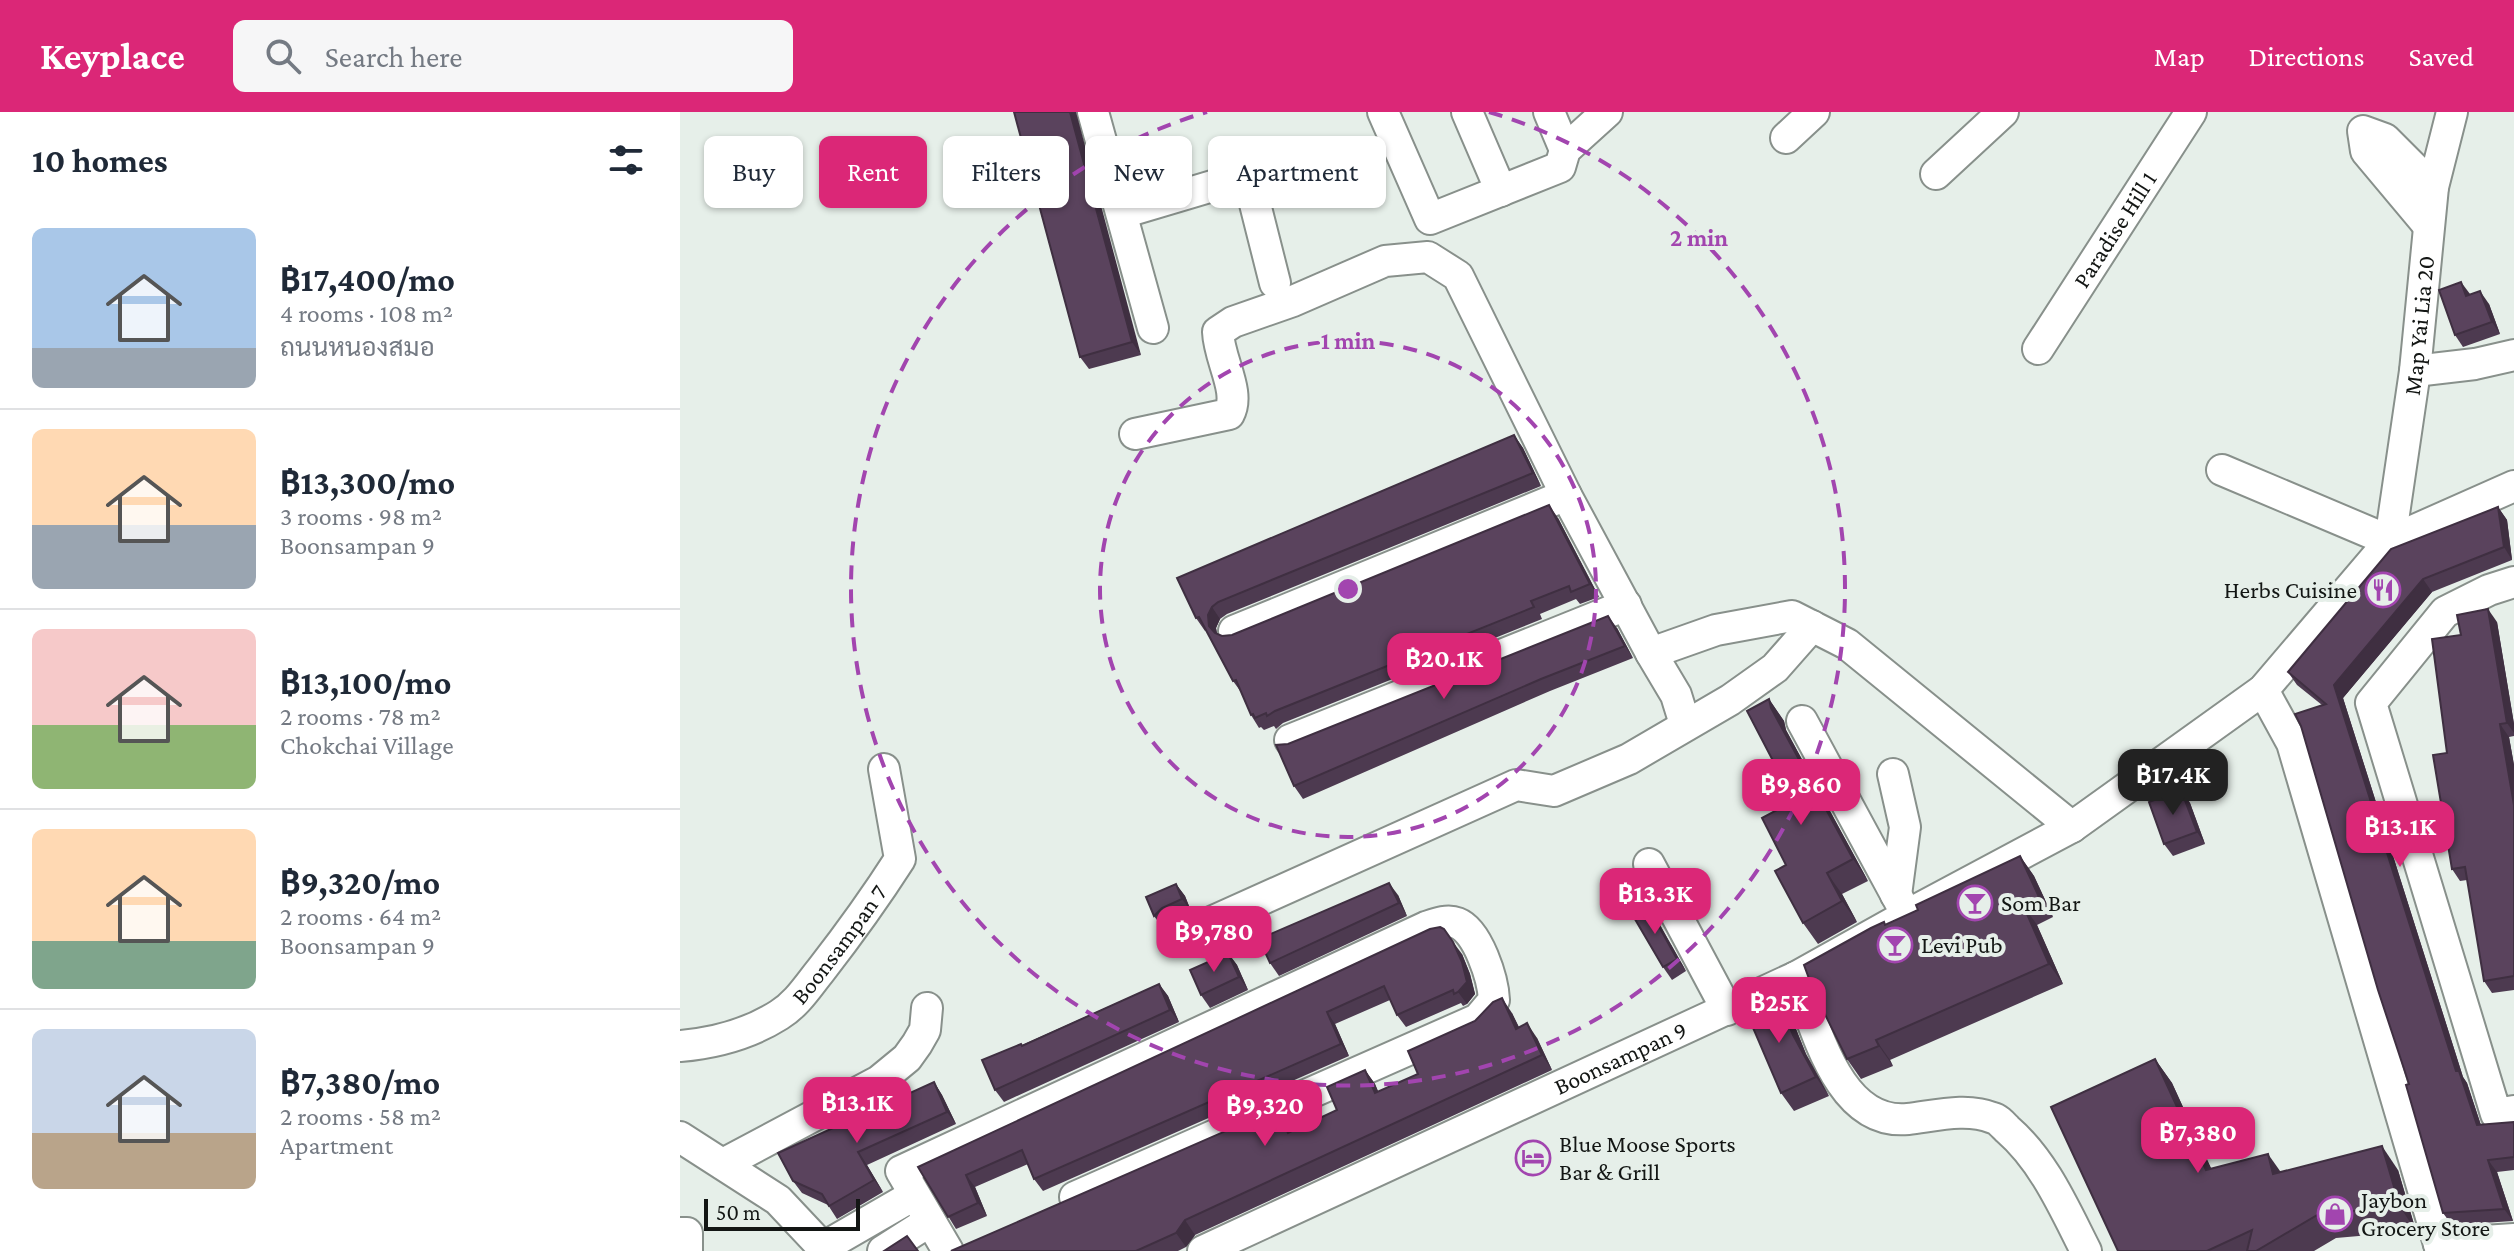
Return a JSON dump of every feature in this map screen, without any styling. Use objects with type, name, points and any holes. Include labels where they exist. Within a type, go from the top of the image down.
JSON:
[{"type":"street","points":[[1093,112],[1153,328]]},
{"type":"street","points":[[1383,112],[1430,219],[1560,167],[1565,150],[1607,112]]},
{"type":"street","points":[[1467,112],[1501,191]]},
{"type":"street","points":[[1549,112],[1565,150]]},
{"type":"street","points":[[1786,138],[1814,112]]},
{"type":"street","points":[[1936,174],[2003,112]]},
{"type":"street","name":"Paradise Hill 1","points":[[2038,349],[2191,112]]},
{"type":"street","name":"Map Yai Lia 20","points":[[2390,541],[2415,371],[2433,187],[2452,112]]},
{"type":"street","points":[[2354,122],[2385,139],[2433,187]]},
{"type":"street","points":[[2354,122],[2366,151],[2428,225]]},
{"type":"street","points":[[1122,213],[1208,188]]},
{"type":"street","points":[[1256,208],[1275,283]]},
{"type":"street","points":[[1135,434],[1229,414],[1234,395],[1219,350],[1218,332],[1233,322],[1293,301],[1385,261],[1428,257],[1458,276],[1566,495],[1676,695],[1685,724]]},
{"type":"street","points":[[2415,371],[2475,364],[2514,355]]},
{"type":"street","points":[[2222,470],[2390,541],[2513,490]]},
{"type":"street","points":[[1234,631],[1566,495]]},
{"type":"street","name":"Boonsampan 9","points":[[1203,1251],[1796,977],[1901,905],[2072,827],[2263,690],[2390,541]]},
{"type":"street","points":[[2514,582],[2489,590],[2445,612],[2371,703],[2496,1114],[2514,1111]]},
{"type":"street","points":[[1290,740],[1626,605]]},
{"type":"street","points":[[1651,653],[1716,630],[1792,616],[1847,644],[2072,827]]},
{"type":"street","points":[[1178,937],[1516,785],[1554,791],[1629,759],[1730,700],[1775,668],[1812,626]]},
{"type":"street","points":[[2263,690],[2292,743],[2440,1248],[2514,1239]]},
{"type":"street","points":[[1802,721],[1901,905]]},
{"type":"street","name":"Boonsampan 7","points":[[680,1046],[702,1044],[747,1032],[781,1014],[796,1002],[865,914],[900,859],[884,769]]},
{"type":"street","points":[[1893,774],[1905,827],[1901,905]]},
{"type":"street","points":[[1649,864],[1727,1010]]},
{"type":"street","points":[[980,1239],[950,1251],[901,1171],[1426,927],[1447,921],[1458,923],[1470,934],[1494,989],[1494,1000],[1478,1019],[1051,1207]]},
{"type":"street","points":[[1796,977],[1836,1076],[1864,1108],[1880,1117],[1903,1120],[1958,1113],[1994,1118],[2024,1143],[2052,1185],[2086,1251]]},
{"type":"street","points":[[723,1164],[879,1081],[907,1058],[917,1044],[925,1030],[927,1008]]},
{"type":"street","points":[[680,1137],[778,1200],[825,1249],[914,1195]]},
{"type":"street","points":[[883,1251],[930,1221]]},
{"type":"building","points":[[1014,112],[1070,112],[1085,168],[1085,208],[1096,208],[1132,342],[1080,357],[1040,208],[1069,208],[1069,136],[1020,136]]},
{"type":"building","points":[[2461,282],[2466,296],[2480,291],[2492,322],[2455,335],[2439,290]]},
{"type":"building","points":[[1514,435],[1533,473],[1218,602],[1208,615],[1209,626],[1222,636],[1232,635],[1549,505],[1590,584],[1571,592],[1569,586],[1531,601],[1534,607],[1267,716],[1266,713],[1255,718],[1251,715],[1236,680],[1233,681],[1199,617],[1196,618],[1177,578]]},
{"type":"building","points":[[2498,507],[2504,547],[2423,579],[2334,685],[2456,1071],[2459,1071],[2477,1125],[2514,1122],[2514,1157],[2488,1160],[2504,1209],[2443,1213],[2406,1085],[2409,1084],[2295,714],[2326,704],[2288,672],[2391,549]]},
{"type":"building","points":[[2488,609],[2507,723],[2500,724],[2514,805],[2514,976],[2484,981],[2465,867],[2452,869],[2433,755],[2447,753],[2432,639],[2461,635],[2457,615]]},
{"type":"building","points":[[1608,616],[1625,646],[1294,786],[1276,745],[1288,744]]},
{"type":"building","points":[[1769,699],[1771,708],[1853,859],[1827,873],[1842,901],[1803,923],[1775,871],[1786,865],[1762,818],[1794,801],[1747,711]]},
{"type":"building","points":[[2181,790],[2197,832],[2164,844],[2149,802]]},
{"type":"building","points":[[2020,856],[2039,897],[2023,905],[2049,964],[1876,1040],[1879,1046],[1847,1059],[1804,965],[1871,928],[1918,910],[1916,905]]},
{"type":"building","points":[[1389,883],[1399,903],[1270,963],[1259,939]]},
{"type":"building","points":[[1176,884],[1182,899],[1162,908],[1154,916],[1146,897]]},
{"type":"building","points":[[1647,905],[1677,959],[1663,967],[1632,914]]},
{"type":"building","points":[[1440,927],[1453,942],[1467,982],[1454,994],[1453,990],[1397,1015],[1384,986],[1327,1012],[1341,1044],[1034,1179],[1022,1150],[966,1175],[978,1203],[948,1217],[918,1167],[1430,929]]},
{"type":"building","points":[[1228,953],[1239,977],[1201,995],[1190,970]]},
{"type":"building","points":[[1159,984],[1170,1010],[995,1090],[982,1060],[1022,1046]]},
{"type":"building","points":[[1777,995],[1793,1035],[1816,1077],[1781,1093],[1745,1009]]},
{"type":"building","points":[[1502,998],[1516,1029],[1527,1023],[1542,1055],[1185,1220],[1176,1233],[1136,1251],[951,1251],[1276,1109],[1288,1133],[1337,1110],[1327,1087],[1365,1070],[1375,1093],[1418,1074],[1408,1051],[1475,1021],[1493,1002]]},
{"type":"building","points":[[2155,1059],[2206,1170],[2268,1154],[2273,1174],[2382,1146],[2400,1207],[2319,1214],[2256,1251],[2247,1251],[2252,1230],[2207,1251],[2118,1251],[2051,1107]]},
{"type":"building","points":[[934,1082],[947,1112],[858,1152],[874,1180],[829,1206],[822,1194],[793,1181],[778,1153]]},
{"type":"building","points":[[907,1236],[918,1251],[884,1251]]},
{"type":"place","name":"Herbs Cuisine","points":[[2383,590]]},
{"type":"place","name":"Som Bar","points":[[1975,903]]},
{"type":"place","name":"Levi Pub","points":[[1895,945]]},
{"type":"place","name":"Blue Moose Sports Bar & Grill","points":[[1533,1158]]},
{"type":"place","name":"Jaybon Grocery Store","points":[[2335,1214]]}]
